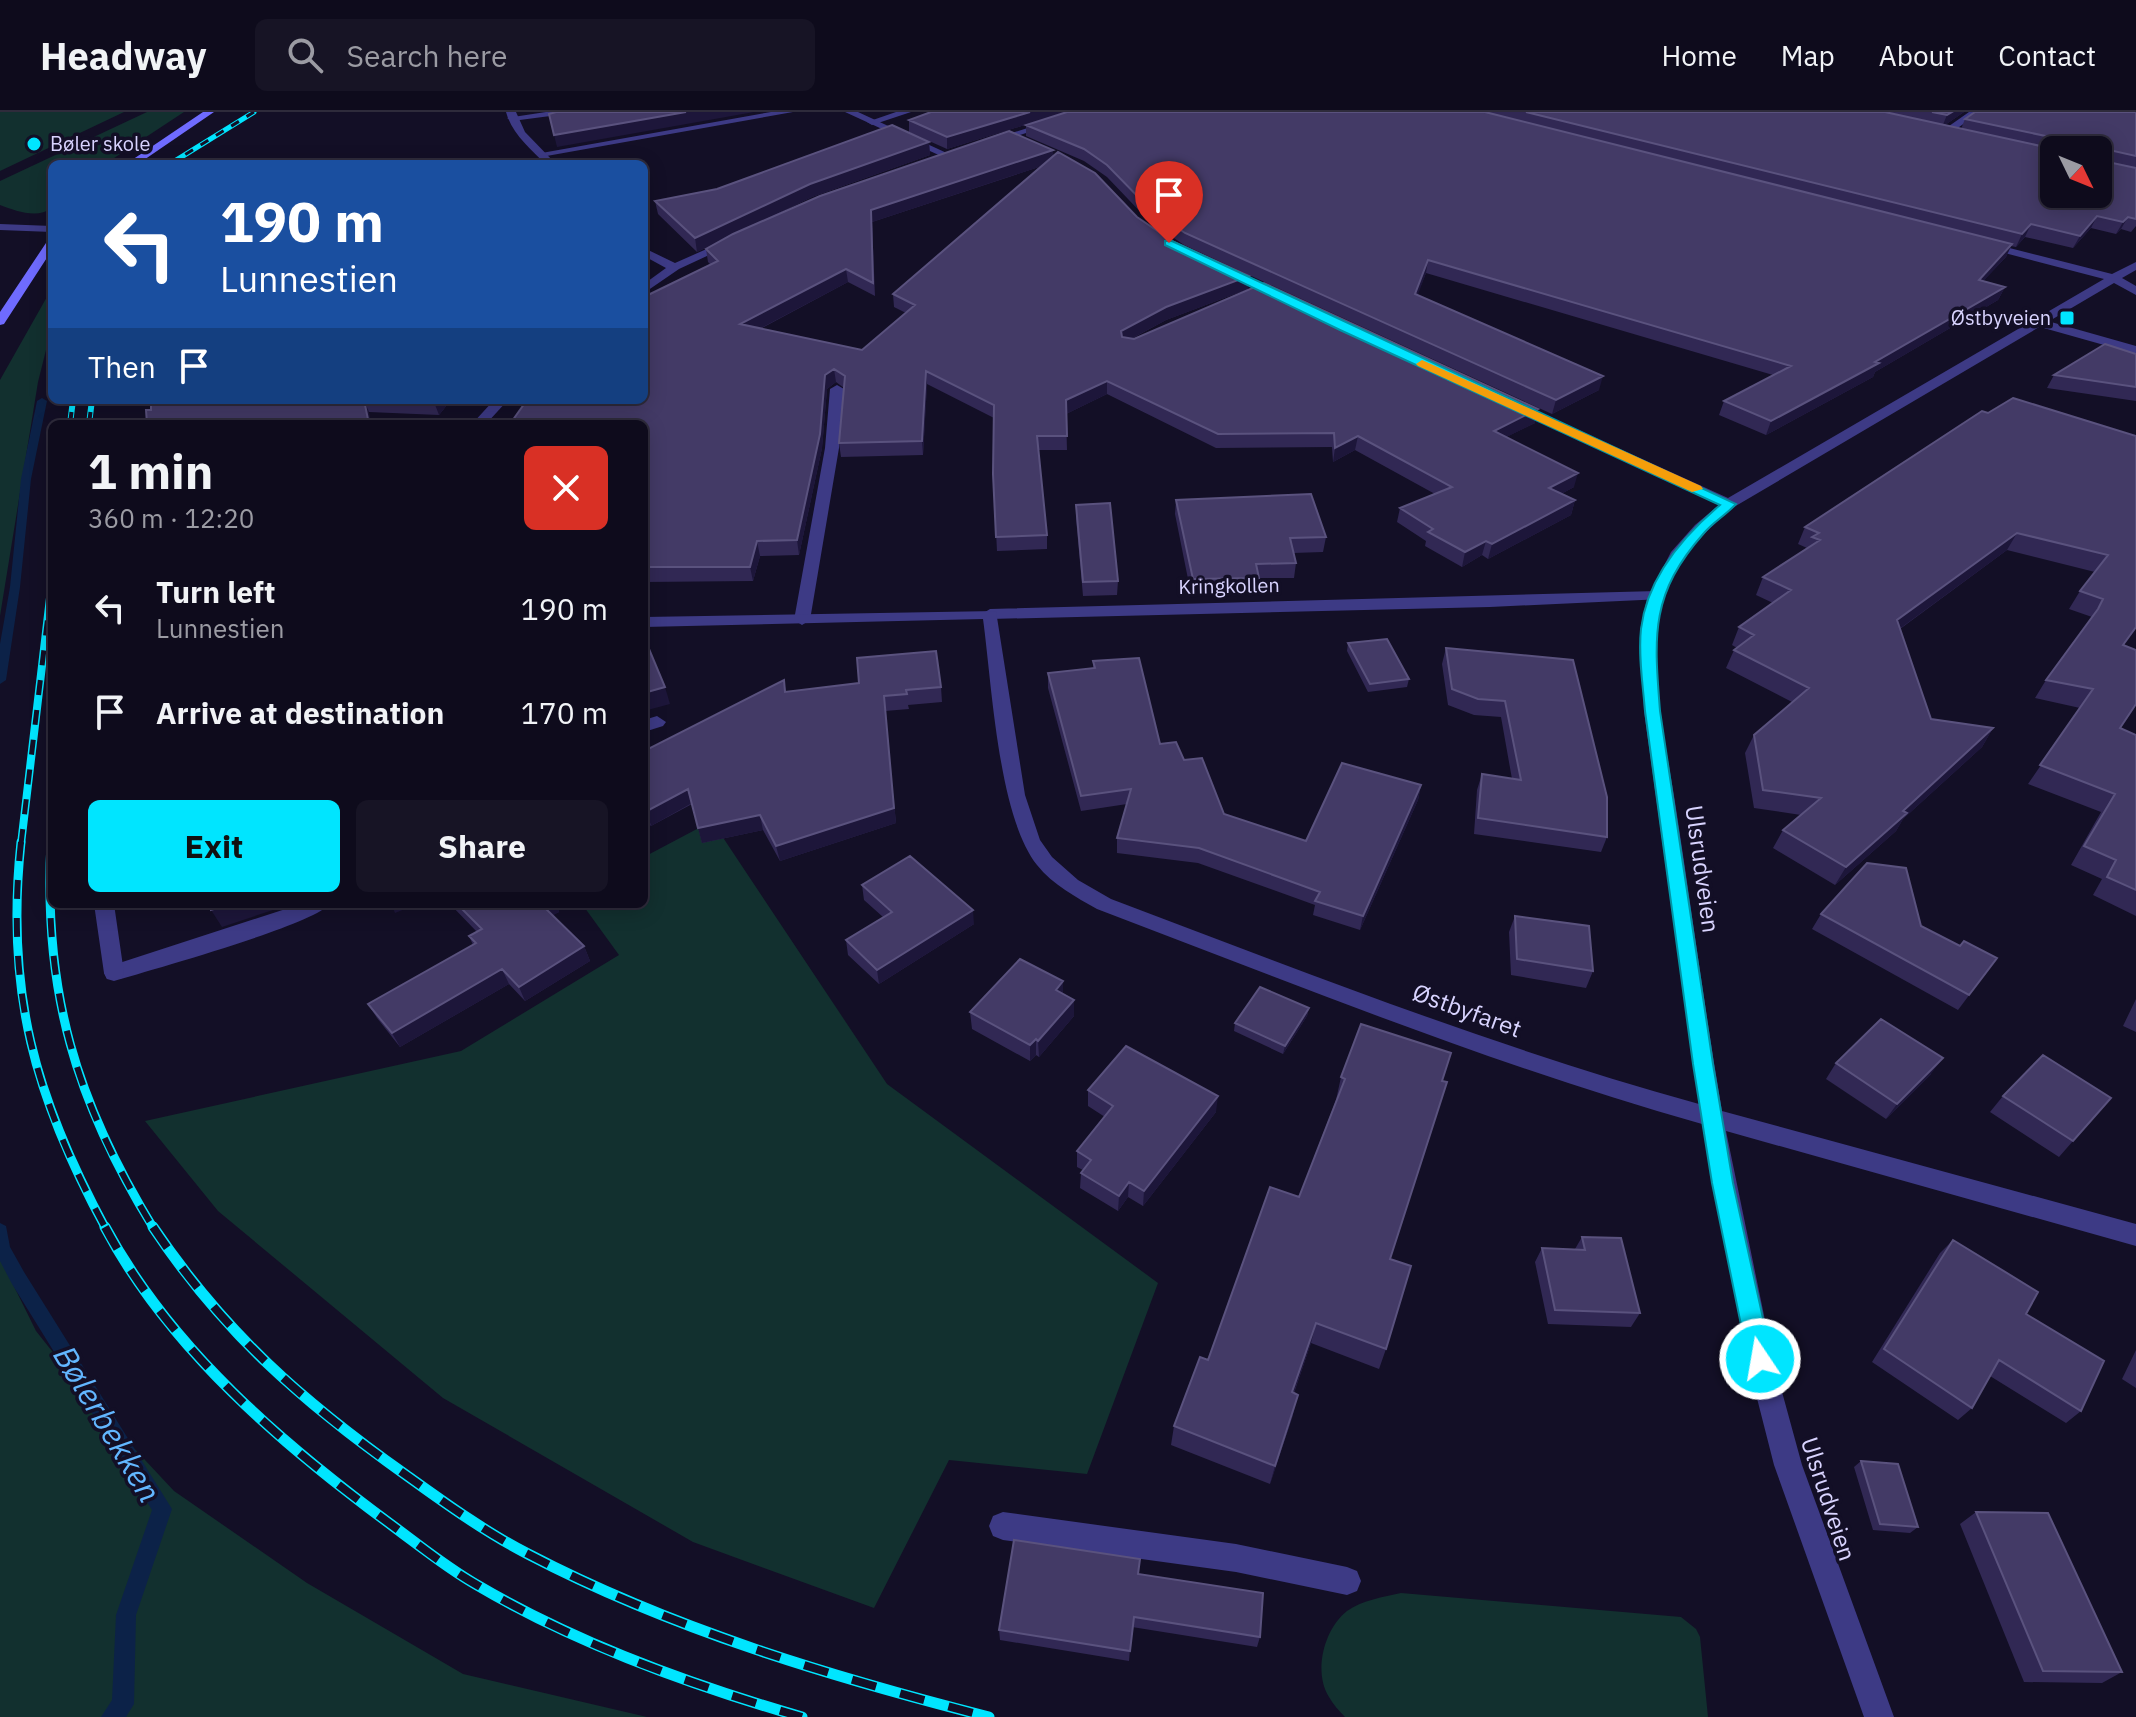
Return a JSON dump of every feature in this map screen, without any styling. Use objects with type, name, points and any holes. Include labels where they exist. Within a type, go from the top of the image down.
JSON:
[{"type":"main road","points":[[137,160],[209,112]]},
{"type":"main road","points":[[0,321],[48,248]]},
{"type":"street","points":[[512,115],[576,112]]},
{"type":"street","points":[[541,154],[788,112]]},
{"type":"street","points":[[850,112],[951,153],[922,163]]},
{"type":"street","points":[[872,122],[906,112]]},
{"type":"street","points":[[978,145],[1087,112]]},
{"type":"street","points":[[1945,133],[1975,112]]},
{"type":"street","points":[[512,115],[547,160]]},
{"type":"street","points":[[1933,130],[1961,136]]},
{"type":"street","points":[[1010,136],[1024,141]]},
{"type":"street","points":[[0,227],[48,229]]},
{"type":"street","points":[[648,286],[675,267],[745,234]]},
{"type":"street","points":[[1970,241],[2114,278],[2136,291]]},
{"type":"street","points":[[648,254],[675,267]]},
{"type":"street","name":"Ulsrudveien","points":[[1879,1717],[1788,1465],[1741,1271],[1703,1064],[1653,711],[1648,630],[1657,596],[1679,552],[1700,528],[1729,504],[2136,265]]},
{"type":"street","points":[[2037,322],[2136,350]]},
{"type":"street","points":[[802,620],[832,448],[837,389]]},
{"type":"street","points":[[1502,401],[1729,504]]},
{"type":"street","points":[[483,420],[497,404]]},
{"type":"street","name":"Kringkollen","points":[[648,622],[1328,606],[1453,606],[1657,596]]},
{"type":"street","name":"Østbyfaret","points":[[990,614],[1016,795],[1031,841],[1045,862],[1071,885],[1104,904],[1606,1088],[1713,1115],[2136,1235]]},
{"type":"street","points":[[105,908],[114,973],[288,918],[310,908]]},
{"type":"street","points":[[1003,1526],[1236,1558],[1347,1581]]},
{"type":"green space","name":"Bøler skole","points":[[0,112],[124,112],[0,171]]},
{"type":"green space","points":[[147,112],[184,112],[111,160],[48,160],[46,211],[26,213],[0,205],[0,181]]},
{"type":"green space","points":[[48,295],[48,342],[38,382],[0,616],[0,380]]},
{"type":"green space","points":[[712,821],[887,1084],[1158,1283],[1087,1474],[949,1460],[874,1608],[693,1542],[443,1398],[218,1211],[145,1121],[461,1051],[619,955],[585,908],[648,908],[648,855]]},
{"type":"green space","points":[[0,1258],[36,1331],[102,1414],[174,1491],[307,1583],[463,1674],[647,1717],[0,1717]]},
{"type":"green space","points":[[1401,1593],[1681,1617],[1696,1629],[1700,1637],[1708,1717],[1345,1717],[1324,1687],[1322,1664],[1327,1640],[1339,1619],[1353,1607]]},
{"type":"building","points":[[686,112],[554,135],[549,114]]},
{"type":"building","points":[[931,112],[1030,112],[947,137],[909,120]]},
{"type":"building","points":[[1067,112],[1485,112],[2012,244],[1979,280],[2005,287],[1875,362],[1879,363],[1771,421],[1724,401],[1791,366],[1428,260],[1415,294],[1603,376],[1556,400],[1185,233],[1149,208],[1107,165],[1084,149],[1026,125]]},
{"type":"building","points":[[1526,112],[1885,112],[2040,146],[2040,208],[2112,208],[2112,163],[2136,168],[2136,219],[2128,217],[2123,222],[2097,216],[2080,236],[2031,224],[2022,234]]},
{"type":"building","points":[[1975,112],[2136,112],[2136,156],[2112,151],[2112,136],[2046,136],[1965,119]]},
{"type":"building","points":[[892,125],[929,142],[810,184],[695,238],[655,201],[717,189]]},
{"type":"building","points":[[1009,131],[1053,150],[871,210],[873,283],[846,269],[740,324],[862,350],[915,305],[893,294],[1058,152],[1095,173],[1137,217],[1174,242],[1249,276],[1166,307],[1121,331],[1122,337],[1134,339],[1264,283],[1538,409],[1494,431],[1578,473],[1549,488],[1575,500],[1492,544],[1486,541],[1465,552],[1428,532],[1433,529],[1400,508],[1452,487],[1358,436],[1335,448],[1334,433],[1218,434],[1107,381],[1066,400],[1067,436],[1037,436],[1047,535],[996,537],[994,405],[926,371],[922,441],[839,443],[845,376],[834,369],[825,375],[820,434],[797,540],[757,541],[750,567],[648,567],[648,420],[513,420],[524,404],[648,404],[648,295],[718,261],[706,249],[820,196]]},
{"type":"building","points":[[2105,344],[2136,354],[2136,387],[2054,375]]},
{"type":"building","points":[[2013,398],[2136,436],[2136,627],[2123,645],[2136,650],[2136,704],[2120,728],[2136,735],[2136,890],[2107,877],[2116,860],[2084,846],[2115,794],[2040,765],[2093,689],[2046,680],[2103,599],[2080,591],[2108,555],[2017,533],[1897,620],[1931,719],[1993,728],[1903,811],[1907,813],[1846,867],[1783,830],[1821,798],[1763,790],[1754,735],[1809,688],[1734,650],[1754,635],[1739,627],[1791,590],[1763,577],[1820,540],[1812,537],[1819,533],[1805,527],[1982,411],[1988,413]]},
{"type":"building","points":[[151,404],[365,404],[368,420],[147,420],[146,410],[151,410]]},
{"type":"building","points":[[1311,494],[1326,537],[1290,538],[1296,563],[1256,564],[1259,578],[1193,579],[1176,500]]},
{"type":"building","points":[[1110,503],[1118,581],[1083,582],[1076,505]]},
{"type":"building","points":[[1387,639],[1409,679],[1370,684],[1348,643]]},
{"type":"building","points":[[1446,648],[1573,660],[1607,797],[1607,837],[1478,818],[1482,774],[1521,780],[1505,701],[1478,699],[1452,689]]},
{"type":"building","points":[[648,649],[665,687],[648,692]]},
{"type":"building","points":[[936,651],[941,687],[906,690],[907,694],[884,696],[894,808],[776,846],[760,815],[698,828],[688,789],[648,810],[648,749],[784,680],[785,692],[859,683],[857,658]]},
{"type":"building","points":[[1139,658],[1160,744],[1176,742],[1184,760],[1202,758],[1224,814],[1306,841],[1342,763],[1421,785],[1363,916],[1315,901],[1320,892],[1199,848],[1117,838],[1131,789],[1081,796],[1048,673],[1095,668],[1093,661]]},
{"type":"building","points":[[910,856],[973,910],[877,970],[846,940],[892,912],[862,885]]},
{"type":"building","points":[[1867,863],[1906,868],[1921,926],[1960,946],[1964,941],[1997,958],[1969,995],[1821,914]]},
{"type":"building","points":[[461,908],[545,908],[584,946],[519,987],[502,969],[392,1033],[368,1004],[476,943],[469,936],[482,929]]},
{"type":"building","points":[[1515,916],[1589,926],[1593,971],[1517,959]]},
{"type":"building","points":[[1020,959],[1063,981],[1056,990],[1074,1000],[1038,1041],[1036,1039],[1030,1045],[970,1012]]},
{"type":"building","points":[[1260,987],[1309,1008],[1285,1046],[1235,1023]]},
{"type":"building","points":[[1881,1019],[1943,1058],[1897,1104],[1836,1063]]},
{"type":"building","points":[[1361,1024],[1451,1053],[1442,1081],[1447,1082],[1390,1259],[1411,1266],[1386,1349],[1316,1323],[1292,1392],[1298,1395],[1275,1466],[1174,1426],[1200,1357],[1208,1360],[1270,1187],[1299,1197],[1345,1079],[1341,1077]]},
{"type":"building","points":[[1126,1046],[1218,1096],[1144,1191],[1129,1182],[1119,1196],[1081,1173],[1091,1160],[1077,1151],[1113,1106],[1088,1090]]},
{"type":"building","points":[[2043,1055],[2111,1098],[2073,1141],[2003,1096]]},
{"type":"building","points":[[1582,1237],[1621,1238],[1640,1313],[1555,1310],[1542,1248],[1585,1250]]},
{"type":"building","points":[[1953,1240],[2038,1292],[2026,1314],[2104,1361],[2081,1411],[1999,1360],[1972,1408],[1884,1349]]},
{"type":"building","points":[[1861,1461],[1898,1464],[1918,1527],[1880,1524]]},
{"type":"building","points":[[1976,1512],[2048,1513],[2122,1672],[2043,1671]]},
{"type":"building","points":[[1014,1540],[1140,1559],[1138,1574],[1263,1593],[1260,1637],[1134,1617],[1130,1651],[999,1630]]},
{"type":"waterway","name":"Bølerbekken","points":[[0,680],[15,587],[26,479],[42,401]]},
{"type":"waterway","name":"Bølerbekken","points":[[0,1231],[2,1248],[18,1278],[162,1509],[126,1615],[123,1704],[112,1717]]},
{"type":"railway","points":[[176,160],[254,112]]},
{"type":"railway","points":[[70,420],[72,404]]},
{"type":"railway","points":[[90,420],[92,404]]},
{"type":"railway","points":[[21,844],[48,615]]},
{"type":"railway","points":[[21,842],[17,896],[18,947],[22,996],[31,1043],[61,1134],[106,1229]]},
{"type":"railway","points":[[51,908],[53,948],[70,1044],[104,1136],[154,1229]]},
{"type":"railway","points":[[105,1227],[162,1314],[232,1392],[311,1462],[444,1564],[515,1606],[595,1644],[677,1677],[802,1717]]},
{"type":"railway","points":[[153,1227],[180,1265],[237,1333],[299,1392],[368,1448],[496,1536],[583,1581],[696,1628],[812,1668],[989,1717]]},
{"type":"slow traffic","points":[[1422,364],[1697,489]]},
{"type":"place","name":"Bøler skole","points":[[34,144]]},
{"type":"place","name":"Østbyveien","points":[[2067,318]]},
{"type":"route","points":[[1169,243],[1344,328],[1729,504],[1700,528],[1668,570],[1655,599],[1648,630],[1649,668],[1703,1064],[1723,1183],[1760,1359]]}]
